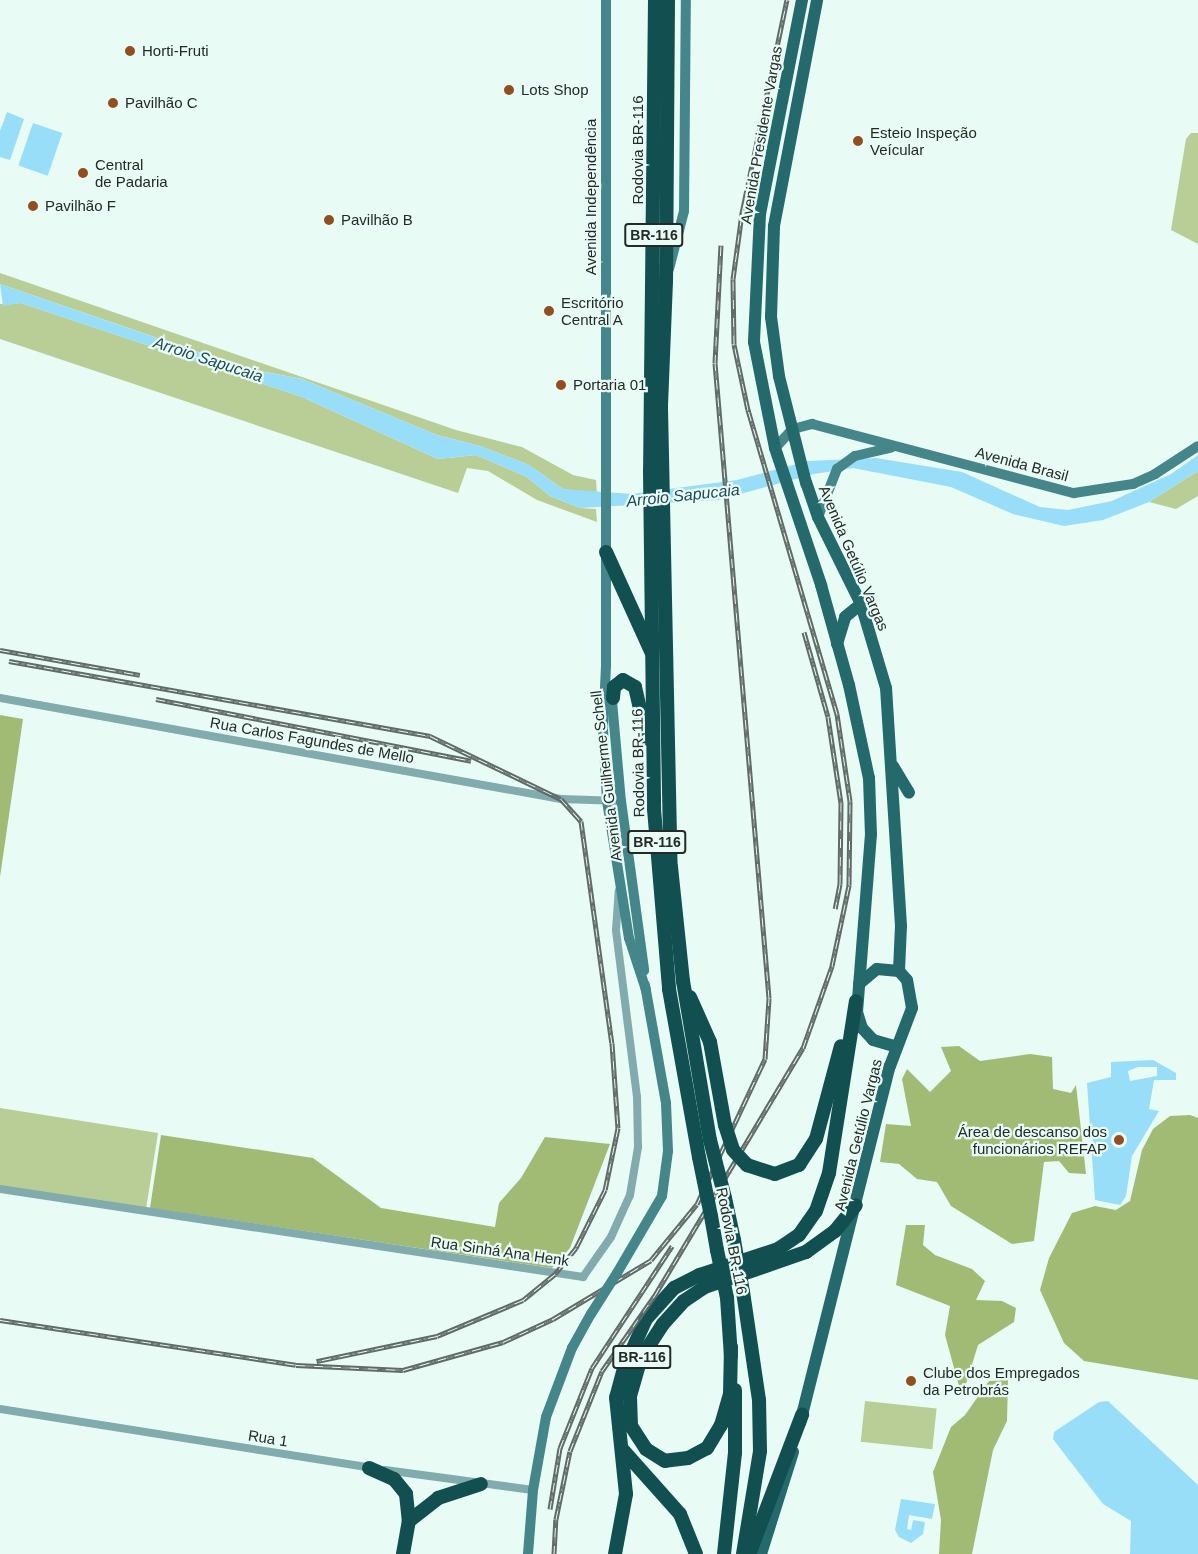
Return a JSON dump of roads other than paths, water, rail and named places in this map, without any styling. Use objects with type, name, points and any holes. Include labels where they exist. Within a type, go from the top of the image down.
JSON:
[{"type":"highway","name":"Rodovia BR-116","points":[[655,0],[654,778],[669,989],[727,1298],[735,1453],[724,1554]]},
{"type":"highway","name":"Rodovia BR-116","points":[[656,470],[666,281],[668,0]]},
{"type":"highway","name":"Rodovia BR-116","points":[[656,523],[671,867],[683,981],[710,1140],[734,1240],[759,1400],[760,1451],[743,1554]]},
{"type":"highway","name":"BR-116","points":[[606,552],[654,657]]},
{"type":"highway","points":[[613,698],[614,687],[623,680],[635,687],[654,778]]},
{"type":"highway","name":"BR-116","points":[[683,981],[711,1042],[725,1125],[733,1150],[747,1166],[775,1174],[799,1165],[816,1139],[856,1001]]},
{"type":"highway","points":[[615,1554],[626,1494],[616,1398],[624,1368],[646,1319],[674,1288],[700,1275],[778,1249],[799,1235],[816,1211],[829,1173],[856,1001]]},
{"type":"highway","name":"BR-116","points":[[731,1347],[730,1394],[721,1425],[707,1448],[688,1458],[665,1461],[646,1449],[631,1426],[630,1396],[641,1358],[663,1324],[684,1301],[705,1287],[806,1252],[835,1231],[856,1205]]},
{"type":"highway","points":[[749,1554],[802,1415]]},
{"type":"highway","points":[[622,1449],[680,1514],[696,1554]]},
{"type":"highway","points":[[369,1468],[394,1479],[406,1494],[409,1521],[403,1554]]},
{"type":"highway","points":[[409,1521],[445,1494],[481,1484]]},
{"type":"main road","name":"Avenida Independência","points":[[606,0],[606,502]]},
{"type":"main road","name":"Rodovia BR-116","points":[[666,281],[684,211],[686,0]]},
{"type":"main road","name":"Avenida Presidente Vargas","points":[[802,0],[775,127],[760,214],[753,316],[754,342],[775,450],[837,645]]},
{"type":"main road","name":"Avenida Presidente Vargas","points":[[806,483],[779,376],[771,316],[773,236],[817,0]]},
{"type":"main road","points":[[775,127],[791,130]]},
{"type":"main road","points":[[753,316],[771,316]]},
{"type":"main road","name":"Avenida Brasil","points":[[793,429],[812,424],[1074,493],[1133,484],[1155,474],[1198,446]]},
{"type":"main road","points":[[775,450],[793,429]]},
{"type":"main road","name":"Avenida Brasil","points":[[818,517],[830,480],[846,462],[876,449],[901,448]]},
{"type":"main road","name":"Avenida Getúlio Vargas","points":[[761,1554],[802,1415],[897,1047],[912,1008],[907,980],[899,971],[901,926],[886,688],[861,604],[818,517],[806,483]]},
{"type":"main road","name":"Avenida Guilherme Schell","points":[[606,502],[606,666],[602,698],[607,801],[629,938],[646,990]]},
{"type":"main road","points":[[861,604],[845,617],[837,645],[869,777],[871,845],[856,1001],[867,1034],[873,1040],[897,1047]]},
{"type":"main road","name":"Avenida Guilherme Schell","points":[[528,1554],[533,1490],[546,1417],[572,1348],[662,1196],[668,1151],[666,1103],[646,990],[633,873],[621,801],[613,698],[606,666]]},
{"type":"main road","points":[[890,762],[909,793]]},
{"type":"main road","points":[[620,874],[633,873]]},
{"type":"main road","points":[[858,985],[877,969],[899,971]]},
{"type":"street","name":"Rua Carlos Fagundes de Mello","points":[[0,698],[561,799],[621,801]]},
{"type":"street","name":"Rua Sinhá Ana Henk","points":[[0,1189],[583,1276],[611,1237],[630,1195],[638,1148],[637,1097],[616,930],[620,874]]},
{"type":"street","name":"Rua 1","points":[[0,1409],[369,1468],[533,1490]]},
{"type":"water","points":[[7,112],[24,119],[10,160],[0,157],[0,131]]},
{"type":"water","points":[[33,123],[62,133],[48,176],[18,166]]},
{"type":"water","name":"Arroio Sapucaia","points":[[0,284],[244,368],[302,379],[437,435],[480,446],[529,465],[563,489],[631,494],[737,480],[808,461],[876,458],[962,472],[1040,507],[1068,510],[1112,501],[1171,474],[1198,455],[1198,471],[1149,502],[1103,520],[1064,526],[1013,514],[951,487],[853,468],[814,474],[718,500],[580,508],[550,496],[527,477],[476,455],[438,459],[302,397],[21,303],[3,306]]},
{"type":"water","name":"Área de descanso dos funcionários REFAP","points":[[1153,1060],[1176,1073],[1176,1080],[1154,1080],[1149,1109],[1159,1111],[1132,1156],[1126,1196],[1120,1205],[1095,1200],[1087,1083],[1111,1077],[1111,1062]],"holes":[[[1138,1067],[1157,1067],[1157,1076],[1130,1081],[1128,1071]]]},
{"type":"water","points":[[1108,1401],[1198,1485],[1198,1554],[1130,1554],[1131,1521],[1103,1504],[1053,1439],[1054,1432],[1099,1402]]},
{"type":"water","points":[[901,1499],[935,1504],[932,1519],[909,1515],[907,1529],[911,1530],[913,1520],[925,1522],[923,1534],[911,1543],[899,1537],[895,1530]]},
{"type":"railway","points":[[554,1554],[556,1519],[570,1451],[602,1371],[655,1295],[803,1048],[832,966],[849,885],[850,801],[837,714],[748,410],[734,344],[733,279],[742,213],[787,0]]},
{"type":"railway","points":[[0,1320],[296,1365],[403,1370],[503,1342],[553,1319],[651,1260],[697,1204],[765,1059],[769,998],[715,363],[721,245]]},
{"type":"railway","points":[[804,632],[828,717],[841,803],[840,884],[835,909]]},
{"type":"railway","points":[[0,650],[140,675]]},
{"type":"railway","points":[[9,661],[430,736],[561,799],[581,821],[612,1043],[618,1128],[605,1190],[576,1248],[555,1274],[523,1300],[437,1336],[317,1361]]},
{"type":"railway","points":[[156,699],[471,761]]},
{"type":"railway","points":[[550,1509],[560,1448],[592,1368],[672,1246]]},
{"type":"place","name":"Horti-Fruti","points":[[130,51]]},
{"type":"place","name":"Lots Shop","points":[[509,90]]},
{"type":"place","name":"Pavilhão C","points":[[113,103]]},
{"type":"place","name":"Esteio Inspeção Veícular","points":[[858,141]]},
{"type":"place","name":"Central de Padaria","points":[[83,173]]},
{"type":"place","name":"Pavilhão F","points":[[33,206]]},
{"type":"place","name":"Pavilhão B","points":[[329,220]]},
{"type":"place","name":"Escritório Central A","points":[[549,311]]},
{"type":"place","name":"Portaria 01","points":[[561,385]]},
{"type":"place","name":"Área de descanso dos funcionários REFAP","points":[[1119,1140]]},
{"type":"place","name":"Clube dos Empregados da Petrobrás","points":[[911,1381]]}]
